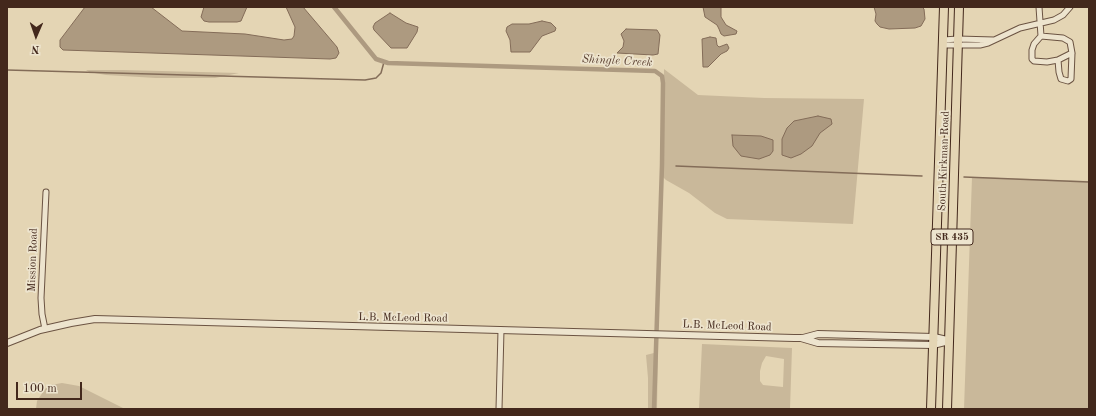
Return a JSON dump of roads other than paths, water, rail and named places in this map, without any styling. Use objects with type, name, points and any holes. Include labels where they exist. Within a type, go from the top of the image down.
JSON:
[{"type":"main road","name":"South Kirkman Road","points":[[933,341],[944,7]]},
{"type":"main road","name":"South Kirkman Road","points":[[949,341],[959,7]]},
{"type":"main road","name":"SR 435","points":[[931,409],[933,341]]},
{"type":"main road","name":"SR 435","points":[[947,409],[949,341]]},
{"type":"street","points":[[943,42],[958,42],[980,45],[995,40],[1020,28],[1040,24],[1063,16],[1070,7]]},
{"type":"street","points":[[1038,8],[1041,36],[1034,44],[1032,58],[1037,62],[1047,62],[1058,60],[1072,53]]},
{"type":"street","points":[[1041,36],[1063,38],[1070,42],[1072,53],[1071,79],[1068,81],[1061,79],[1058,60]]},
{"type":"street","name":"Mission Road","points":[[45,329],[41,298],[46,192]]},
{"type":"street","name":"L.B. McLeod Road","points":[[7,343],[45,329],[71,323],[100,319],[802,338],[818,334],[949,341]]},
{"type":"street","points":[[499,409],[501,330]]},
{"type":"waterway","name":"Shingle Creek","points":[[334,7],[376,59],[388,63],[655,71],[662,76],[662,165],[654,409]]},
{"type":"waterway","points":[[7,70],[365,80],[376,78],[381,73],[384,62]]},
{"type":"waterway","points":[[676,166],[922,176]]},
{"type":"waterway","points":[[964,177],[1089,182]]}]
